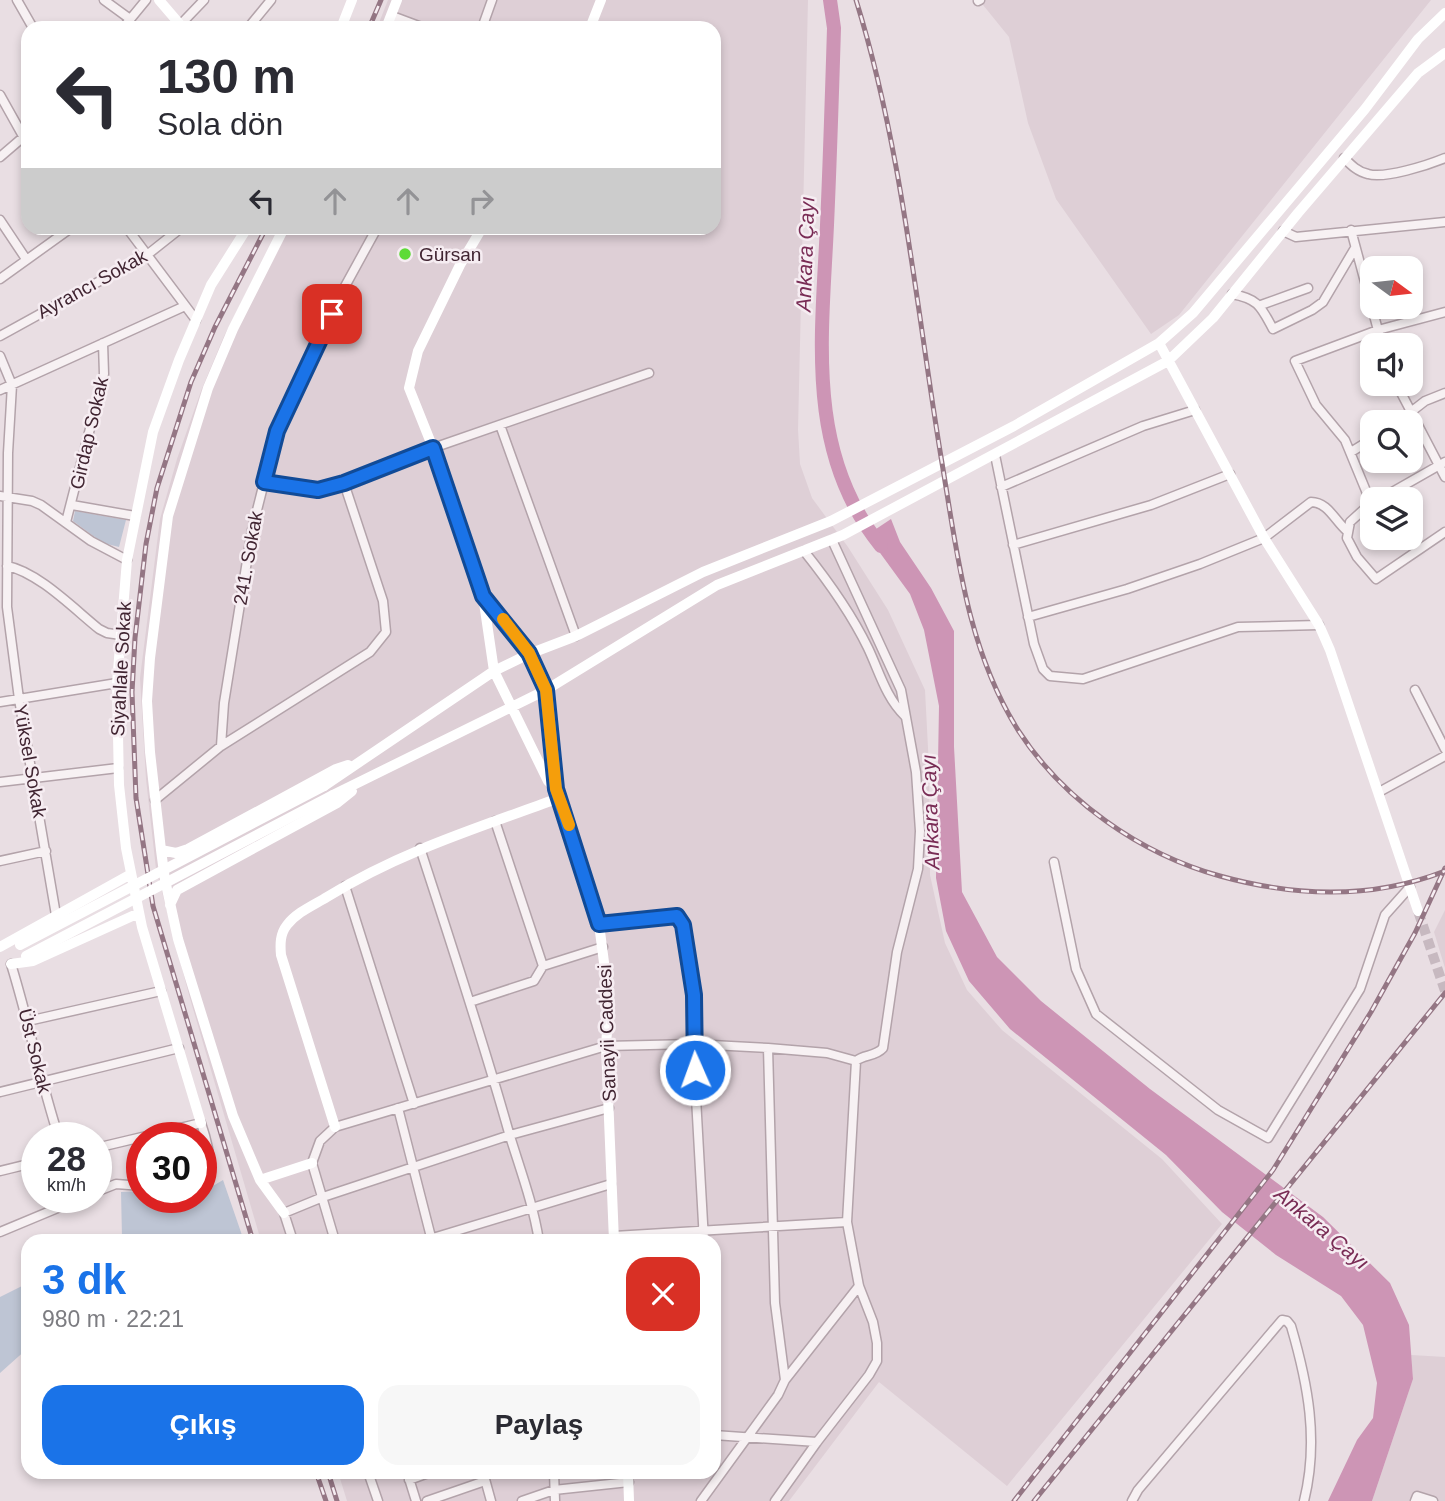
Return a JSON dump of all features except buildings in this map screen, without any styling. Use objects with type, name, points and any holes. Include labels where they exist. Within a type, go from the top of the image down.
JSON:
[{"type":"street","points":[[17,0],[29,21]]},
{"type":"street","points":[[104,0],[130,19],[146,0]]},
{"type":"street","points":[[159,0],[176,21]]},
{"type":"street","points":[[186,21],[204,0]]},
{"type":"street","points":[[254,21],[271,0]]},
{"type":"street","points":[[344,21],[352,0]]},
{"type":"street","points":[[390,21],[397,0]]},
{"type":"street","points":[[484,21],[492,0]]},
{"type":"street","points":[[593,21],[601,0]]},
{"type":"street","points":[[0,954],[324,786],[494,671],[529,653],[576,636],[703,572],[831,521],[1014,426],[1159,344],[1193,313],[1365,109],[1418,39],[1445,13]]},
{"type":"street","points":[[392,16],[405,21]]},
{"type":"street","points":[[0,969],[333,795],[546,690],[717,585],[837,538],[1168,360],[1213,318],[1344,158],[1418,73],[1445,53]]},
{"type":"street","points":[[0,95],[21,130]]},
{"type":"street","points":[[0,157],[21,142]]},
{"type":"street","points":[[1344,158],[1362,172],[1378,175],[1445,158]]},
{"type":"street","points":[[0,220],[26,259]]},
{"type":"street","points":[[1283,231],[1296,237],[1445,222]]},
{"type":"street","points":[[1351,230],[1379,333]]},
{"type":"street","points":[[0,279],[61,235]]},
{"type":"street","points":[[132,235],[196,320]]},
{"type":"street","name":"Ayrancı Sokak","points":[[0,335],[147,255],[172,235]]},
{"type":"street","name":"Siyahlale Sokak","points":[[201,1122],[139,913],[131,874],[118,768],[117,683],[127,560],[153,432],[211,285],[243,235]]},
{"type":"street","points":[[280,235],[233,329],[208,388],[168,516],[147,701],[160,850],[178,939],[233,1116],[260,1180],[284,1213],[291,1234]]},
{"type":"street","name":"241. Sokak","points":[[221,746],[225,703],[252,530],[277,431],[343,290],[373,235]]},
{"type":"street","points":[[478,235],[418,351],[409,388],[433,448],[483,596],[494,671]]},
{"type":"street","points":[[1233,294],[1244,296],[1261,305],[1273,329],[1323,302],[1355,248]]},
{"type":"street","points":[[1261,305],[1308,288]]},
{"type":"street","points":[[0,390],[185,306]]},
{"type":"street","points":[[1365,487],[1345,440],[1316,405],[1295,361],[1378,330],[1445,312]]},
{"type":"street","name":"Girdap Sokak","points":[[66,522],[104,374],[103,343]]},
{"type":"street","points":[[1159,344],[1264,538],[1319,625],[1330,650],[1418,911]]},
{"type":"street","name":"Yüksel Sokak","points":[[0,356],[12,385],[4,497],[7,566],[2,607],[56,915]]},
{"type":"street","points":[[264,482],[318,490],[344,483],[433,448],[649,373]]},
{"type":"street","points":[[1415,410],[1425,401],[1445,393]]},
{"type":"street","points":[[1001,487],[1143,426],[1195,410]]},
{"type":"street","points":[[500,425],[576,636]]},
{"type":"street","points":[[1423,434],[1442,463],[1445,477]]},
{"type":"street","points":[[1351,452],[1360,446]]},
{"type":"street","points":[[995,455],[1034,644],[1043,669],[1050,676],[1083,679],[1238,626],[1319,625]]},
{"type":"street","points":[[1401,487],[1442,463]]},
{"type":"street","points":[[1013,545],[1151,505],[1230,474]]},
{"type":"street","points":[[155,800],[221,746],[370,652],[386,632],[383,601],[344,483]]},
{"type":"street","points":[[4,497],[32,501],[51,511],[91,541],[127,560]]},
{"type":"street","points":[[1028,617],[1127,589],[1264,538],[1311,502],[1322,504],[1347,531]]},
{"type":"street","points":[[72,505],[135,516]]},
{"type":"street","points":[[1360,512],[1347,531],[1347,538],[1350,547],[1376,579],[1445,532]]},
{"type":"street","points":[[837,538],[901,690],[916,772],[920,831],[918,870],[897,952],[884,1045],[877,1054],[863,1056],[856,1061]]},
{"type":"street","points":[[804,551],[842,604],[867,646],[893,702],[905,716]]},
{"type":"street","points":[[7,566],[25,571],[36,578],[99,629],[121,635]]},
{"type":"street","points":[[483,596],[529,653]]},
{"type":"street","name":"Sanayii Caddesi","points":[[529,653],[546,690],[558,793],[599,924],[603,947],[609,1001],[606,1046],[614,1234]]},
{"type":"street","name":"Sanayii Caddesi","points":[[494,671],[548,781],[558,793]]},
{"type":"street","points":[[0,702],[117,683]]},
{"type":"street","points":[[1415,690],[1445,749]]},
{"type":"street","points":[[1379,792],[1445,756]]},
{"type":"street","points":[[160,850],[176,853],[188,849],[336,769],[364,759]]},
{"type":"street","points":[[0,782],[118,768]]},
{"type":"street","points":[[170,905],[177,890],[337,803],[375,775]]},
{"type":"street","points":[[335,1127],[281,947],[282,935],[294,918],[345,886],[420,848],[495,821],[558,793]]},
{"type":"street","points":[[495,821],[543,966]]},
{"type":"street","points":[[420,848],[495,1079],[533,1207],[538,1234]]},
{"type":"street","points":[[188,849],[177,858],[182,870],[191,874],[211,871]]},
{"type":"street","points":[[0,861],[46,851]]},
{"type":"street","points":[[1054,862],[1076,969],[1096,1014],[1218,1110],[1268,1138],[1360,989],[1385,915],[1410,887]]},
{"type":"street","points":[[0,947],[131,874]]},
{"type":"street","points":[[345,886],[414,1104]]},
{"type":"street","points":[[92,897],[106,896],[115,904],[118,915],[108,927]]},
{"type":"street","points":[[12,964],[33,961],[139,913]]},
{"type":"street","points":[[599,924],[677,916],[683,925],[694,995],[693,1044],[704,1234]]},
{"type":"street","points":[[470,1002],[534,981],[543,966],[603,947]]},
{"type":"street","name":"Üst Sokak","points":[[12,964],[29,1021],[41,1082],[54,1122]]},
{"type":"street","points":[[29,1021],[161,991]]},
{"type":"street","points":[[333,1234],[312,1163],[320,1141],[335,1127],[606,1046],[693,1044],[768,1048],[827,1053],[856,1061]]},
{"type":"street","points":[[0,1092],[178,1048]]},
{"type":"street","points":[[768,1048],[775,1303],[785,1380]]},
{"type":"street","points":[[775,1501],[877,1361],[873,1322],[859,1286],[847,1222],[856,1061]]},
{"type":"street","points":[[398,1108],[428,1234]]},
{"type":"street","points":[[284,1213],[323,1197],[510,1135],[610,1108]]},
{"type":"street","points":[[260,1180],[312,1163]]},
{"type":"street","points":[[0,1171],[21,1166]]},
{"type":"street","points":[[448,1234],[611,1184]]},
{"type":"street","points":[[0,1232],[45,1213]]},
{"type":"street","points":[[664,1234],[847,1222]]},
{"type":"street","points":[[721,1473],[778,1395],[785,1380],[859,1286]]},
{"type":"street","points":[[1132,1501],[1138,1490],[1282,1320],[1291,1326],[1306,1377],[1312,1435],[1310,1480],[1304,1501]]},
{"type":"street","points":[[721,1435],[817,1442]]},
{"type":"street","points":[[371,1479],[378,1501]]},
{"type":"street","points":[[409,1479],[416,1501]]},
{"type":"street","points":[[427,1501],[477,1479]]},
{"type":"street","points":[[485,1479],[491,1501]]},
{"type":"street","points":[[554,1479],[555,1501]]},
{"type":"street","points":[[522,1501],[554,1490],[617,1479]]},
{"type":"street","points":[[629,1479],[629,1501]]},
{"type":"street","points":[[701,1501],[716,1479]]},
{"type":"street","points":[[1415,1501],[1417,1496],[1433,1501]]},
{"type":"shaded area","points":[[388,0],[808,0],[798,430],[800,464],[812,498],[848,547],[888,610],[925,690],[930,875],[945,943],[967,990],[1002,1030],[1162,1159],[1222,1224],[1007,1486],[879,1382],[789,1501],[347,1501],[340,1479],[721,1479],[721,1234],[259,1234],[189,995],[156,869],[146,779],[140,678],[160,519],[177,459],[201,391],[224,336],[275,235],[721,235],[721,21],[380,21]]},
{"type":"shaded area","points":[[979,0],[1431,0],[1179,315],[1151,334],[1056,199],[1028,123],[1009,37]]},
{"type":"shaded area","points":[[75,511],[126,520],[119,547],[103,543],[73,521]]},
{"type":"shaded area","points":[[1445,910],[1445,968],[1434,932]]},
{"type":"shaded area","points":[[223,1180],[242,1234],[122,1234],[121,1192],[126,1192],[126,1213],[217,1213],[217,1184]]},
{"type":"shaded area","points":[[21,1286],[21,1354],[0,1373],[0,1297]]},
{"type":"shaded area","points":[[1411,1355],[1445,1357],[1445,1501],[1372,1501],[1413,1379]]},
{"type":"water","points":[[891,519],[900,542],[931,588],[954,631],[954,747],[962,892],[997,957],[1041,1001],[1150,1089],[1323,1217],[1390,1283],[1409,1325],[1413,1379],[1372,1501],[1328,1501],[1357,1440],[1373,1418],[1377,1383],[1363,1325],[1341,1296],[1276,1255],[1222,1212],[1166,1155],[1010,1029],[969,981],[946,931],[936,878],[939,706],[924,630],[910,594],[867,535]]},
{"type":"waterway","name":"Ankara Çayı","points":[[830,0],[834,28],[823,309],[824,392],[829,433],[840,472],[857,510],[881,546]]},
{"type":"tunnel","points":[[1418,911],[1445,991]]},
{"type":"railway","points":[[372,21],[381,0]]},
{"type":"railway","points":[[856,0],[872,56],[897,170],[941,457],[966,598],[986,666],[1018,730],[1057,779],[1106,821],[1161,854],[1220,876],[1277,888],[1333,892],[1389,887],[1445,871]]},
{"type":"railway","points":[[251,1234],[153,906],[136,798],[132,692],[146,544],[157,488],[191,382],[215,327],[262,235]]},
{"type":"railway","points":[[1014,1501],[1273,1170],[1371,1012],[1415,933],[1445,868]]},
{"type":"railway","points":[[1034,1501],[1445,993]]},
{"type":"railway","points":[[318,1479],[326,1501]]},
{"type":"railway","points":[[330,1479],[337,1501]]},
{"type":"slow traffic","points":[[503,619],[529,653],[546,690],[556,789],[569,825]]},
{"type":"place","name":"Gürsan","points":[[405,254]]},
{"type":"route","points":[[332,314],[277,431],[264,482],[318,490],[344,483],[433,448],[483,596],[494,606],[529,653],[546,690],[556,789],[599,924],[677,916],[683,925],[694,995],[695,1070]]}]
